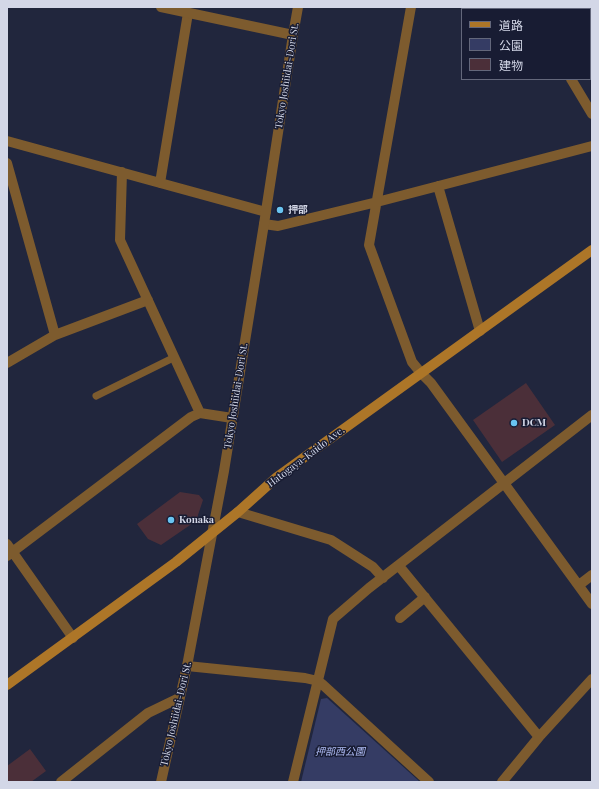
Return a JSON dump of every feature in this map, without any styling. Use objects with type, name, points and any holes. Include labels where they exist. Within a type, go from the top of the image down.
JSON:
[{"type":"main road","name":"Hatogaya-Kaido Ave.","points":[[7,685],[176,562],[238,512],[277,476],[592,250]]},
{"type":"street","points":[[161,7],[293,35]]},
{"type":"street","name":"Tokyo Joshiidai-Dori St.","points":[[161,782],[187,666],[213,532],[298,7]]},
{"type":"street","points":[[411,7],[369,245],[412,362],[421,374],[431,383],[592,604]]},
{"type":"street","points":[[160,183],[188,13]]},
{"type":"street","points":[[572,80],[592,114]]},
{"type":"street","points":[[7,141],[266,212]]},
{"type":"street","points":[[264,224],[278,226],[592,146]]},
{"type":"street","points":[[7,163],[55,335]]},
{"type":"street","points":[[122,172],[120,240],[200,413]]},
{"type":"street","points":[[438,186],[480,331]]},
{"type":"street","points":[[7,363],[55,335],[148,300]]},
{"type":"street","points":[[73,638],[9,551],[191,417],[200,413],[232,418]]},
{"type":"street","points":[[293,782],[333,619],[383,578],[592,415]]},
{"type":"street","points":[[238,512],[330,540],[373,567],[383,578]]},
{"type":"street","points":[[399,566],[539,736]]},
{"type":"street","points":[[579,585],[592,575]]},
{"type":"street","points":[[400,618],[424,597]]},
{"type":"street","points":[[187,666],[305,678],[318,682],[429,782]]},
{"type":"street","points":[[502,782],[539,736],[592,679]]},
{"type":"street","points":[[61,782],[148,713],[179,698]]},
{"type":"lane","points":[[96,396],[175,357]]},
{"type":"green space","name":"押部西公園","points":[[327,698],[420,782],[301,782],[321,699]]},
{"type":"building","name":"DCM","points":[[526,383],[555,425],[502,462],[473,420]]},
{"type":"building","points":[[180,492],[199,495],[203,500],[196,521],[161,545],[148,539],[137,524]]},
{"type":"building","points":[[30,749],[46,771],[31,782],[7,782],[7,766]]},
{"type":"place","name":"押部","points":[[280,210]]},
{"type":"place","name":"DCM","points":[[514,423]]},
{"type":"place","name":"Konaka","points":[[171,520]]}]
